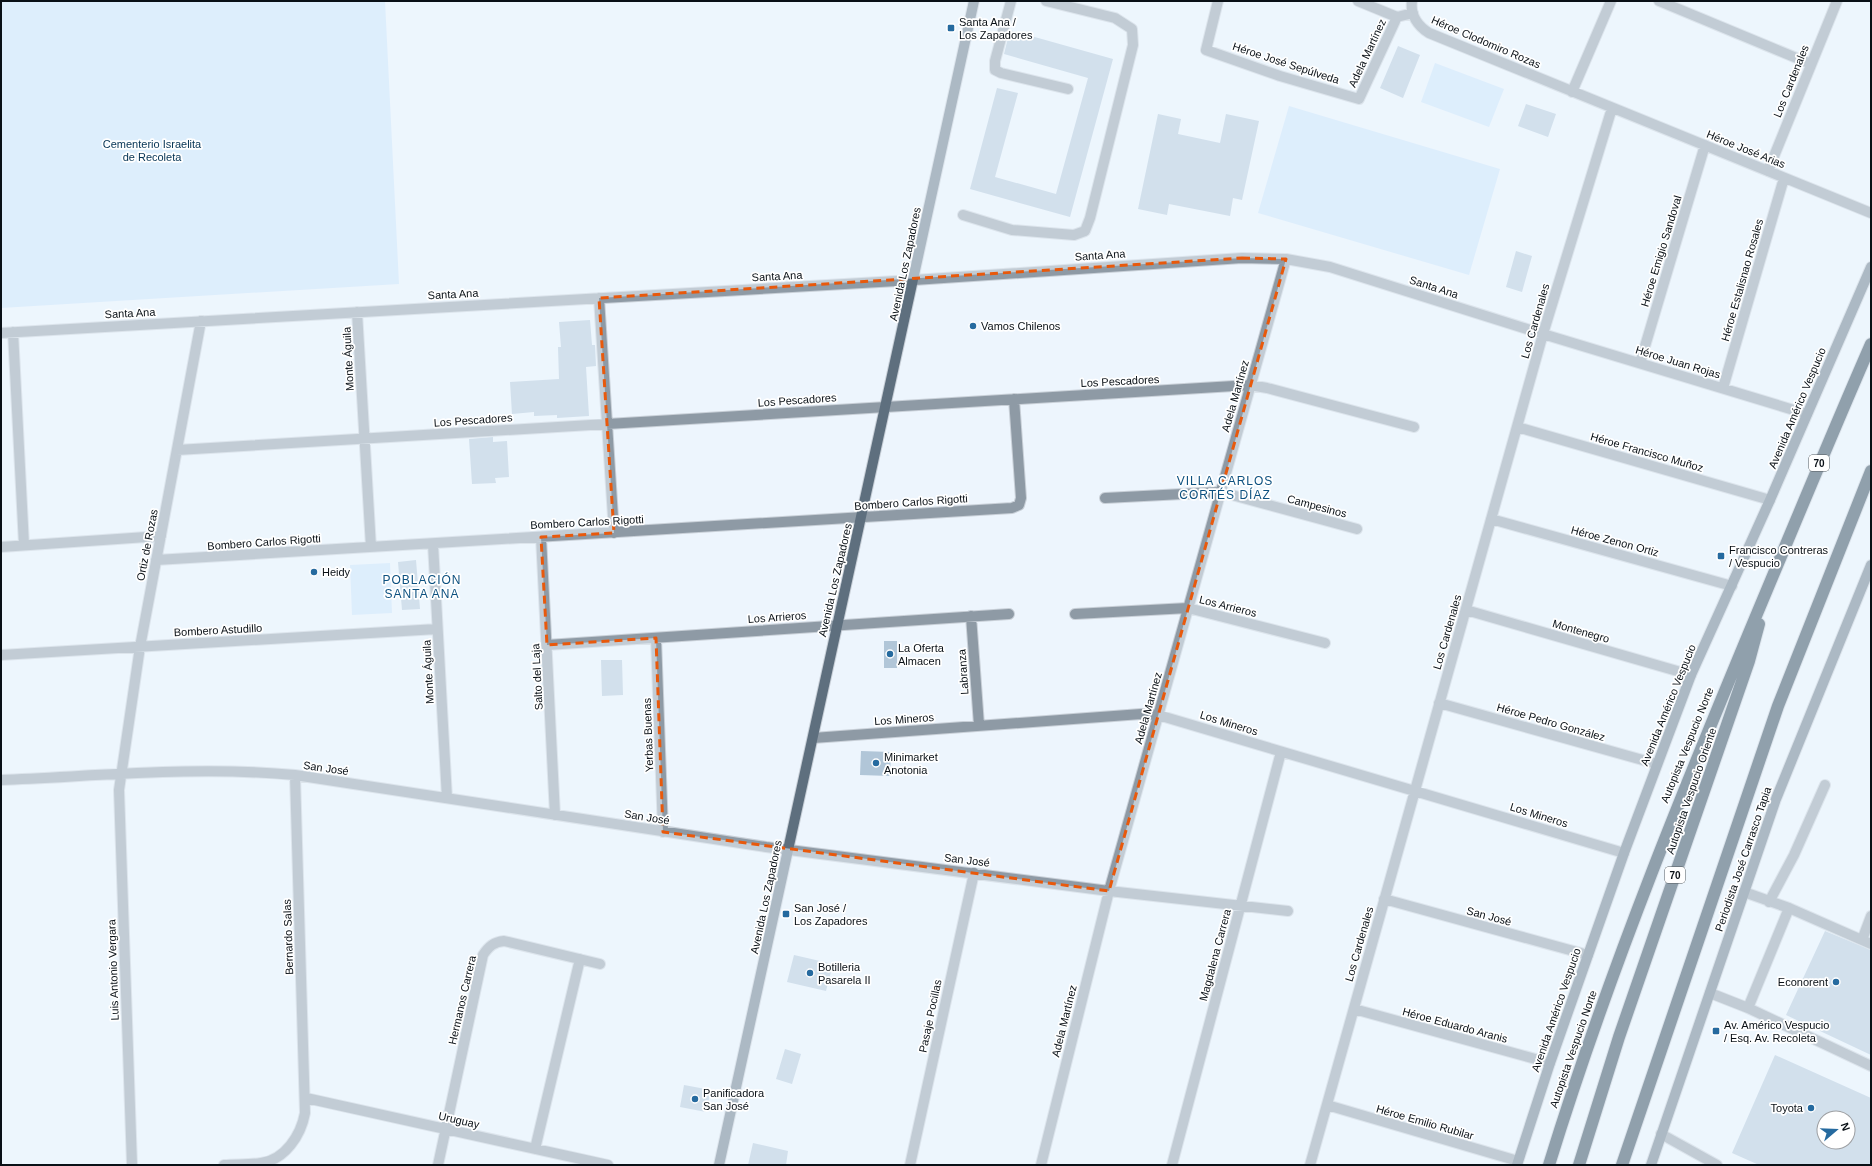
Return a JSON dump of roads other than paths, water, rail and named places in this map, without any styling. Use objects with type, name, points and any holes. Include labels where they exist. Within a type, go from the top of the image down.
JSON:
[{"type":"highway","name":"Autopista Vespucio Norte","points":[[1549,1165],[1597,1018],[1669,826],[1827,445],[1871,344]]},
{"type":"highway","points":[[1622,1165],[1778,706],[1871,471]]},
{"type":"highway","name":"Autopista Vespucio Oriente","points":[[1579,1165],[1622,1030],[1749,661],[1770,584]]},
{"type":"main road","name":"Avenida Los Zapadores","points":[[719,1165],[813,738],[836,625],[914,280],[974,1]]},
{"type":"main road","name":"Avenida Américo Vespucio","points":[[1517,1163],[1550,1063],[1624,853],[1691,675],[1770,500],[1871,267]]},
{"type":"main road","name":"Periodista José Carrasco Tapia","points":[[1651,1165],[1784,778],[1868,579],[1871,565]]},
{"type":"street","points":[[1011,1],[995,61],[995,70],[1001,73],[1068,90]]},
{"type":"street","points":[[963,215],[1012,230],[1074,236],[1085,231],[1090,218],[1134,44],[1132,29],[1115,18],[1046,1]]},
{"type":"street","name":"Héroe José Sepúlveda","points":[[1218,1],[1206,50],[1280,76],[1359,99]]},
{"type":"street","points":[[1358,1],[1396,17],[1412,13],[1412,1]]},
{"type":"street","points":[[1572,92],[1610,1]]},
{"type":"street","points":[[1659,1],[1811,64]]},
{"type":"street","name":"Los Cardenales","points":[[1768,171],[1837,1]]},
{"type":"street","name":"Héroe Clodomiro Rozas","points":[[1412,13],[1418,25],[1429,33],[1612,108]]},
{"type":"street","name":"Adela Martínez","points":[[1359,99],[1396,17]]},
{"type":"street","name":"Los Cardenales","points":[[1310,1165],[1543,334],[1612,108]]},
{"type":"street","name":"Héroe José Arias","points":[[1612,108],[1871,213]]},
{"type":"street","name":"Héroe Emigio Sandoval","points":[[1640,363],[1705,146]]},
{"type":"street","name":"Héroe Estalisnao Rosales","points":[[1723,388],[1784,178]]},
{"type":"street","name":"Santa Ana","points":[[1,333],[914,280],[1235,258],[1286,259],[1330,267],[1543,334]]},
{"type":"street","name":"Adela Martínez","points":[[1041,1165],[1109,891],[1286,259]]},
{"type":"street","points":[[599,298],[614,532]]},
{"type":"street","name":"Monte Águila","points":[[357,312],[371,547]]},
{"type":"street","name":"Ortiz de Rozas","points":[[120,775],[140,647],[201,321]]},
{"type":"street","points":[[13,332],[24,545]]},
{"type":"street","name":"Héroe Juan Rojas","points":[[1543,334],[1807,414]]},
{"type":"street","name":"Los Pescadores","points":[[177,450],[1250,385],[1267,388],[1414,427]]},
{"type":"street","name":"Bombero Carlos Rigotti","points":[[156,560],[1012,508],[1019,505],[1021,498],[1014,399]]},
{"type":"street","name":"Héroe Francisco Muñoz","points":[[1517,426],[1770,500]]},
{"type":"street","name":"Campesinos","points":[[1105,498],[1221,492],[1357,529]]},
{"type":"street","name":"Héroe Zenon Ortiz","points":[[1491,519],[1732,586]]},
{"type":"street","points":[[1,547],[161,536]]},
{"type":"street","name":"Salto del Laja","points":[[541,537],[555,815]]},
{"type":"street","name":"Monte Águila","points":[[433,544],[447,798]]},
{"type":"street","name":"Los Arrieros","points":[[1075,614],[1188,608],[1325,643]]},
{"type":"street","name":"Montenegro","points":[[1466,610],[1691,675]]},
{"type":"street","name":"Los Arrieros","points":[[547,645],[1009,614]]},
{"type":"street","name":"Labranza","points":[[971,616],[979,725]]},
{"type":"street","name":"Bombero Astudillo","points":[[1,655],[437,629]]},
{"type":"street","name":"Yerbas Buenas","points":[[656,638],[663,832]]},
{"type":"street","name":"Héroe Pedro González","points":[[1439,703],[1657,764]]},
{"type":"street","name":"Los Mineros","points":[[813,738],[1141,714],[1158,715],[1624,853]]},
{"type":"street","name":"Magdalena Carrera","points":[[1172,1165],[1281,752]]},
{"type":"street","name":"San José","points":[[1,780],[243,772],[295,775],[788,850],[1109,891],[1288,911]]},
{"type":"street","name":"Luis Antonio Vergara","points":[[120,775],[119,805],[132,1165]]},
{"type":"street","name":"Bernardo Salas","points":[[224,1165],[262,1163],[281,1154],[292,1144],[301,1128],[305,1113],[306,1098],[295,775]]},
{"type":"street","points":[[1769,902],[1794,855],[1825,785]]},
{"type":"street","name":"Pasaje Pocillas","points":[[910,1165],[974,873]]},
{"type":"street","points":[[1744,892],[1789,908],[1866,942],[1871,916]]},
{"type":"street","name":"San José","points":[[1384,899],[1588,955]]},
{"type":"street","points":[[1748,1008],[1789,908]]},
{"type":"street","name":"Hermanos Carrera","points":[[446,1129],[483,955],[487,949],[493,944],[504,941],[600,964]]},
{"type":"street","points":[[535,1149],[580,959]]},
{"type":"street","points":[[1710,993],[1748,1008],[1871,1066]]},
{"type":"street","name":"Héroe Eduardo Aranis","points":[[1354,1009],[1550,1063]]},
{"type":"street","name":"Uruguay","points":[[306,1098],[608,1165]]},
{"type":"street","name":"Héroe Emilio Rubilar","points":[[1327,1105],[1517,1163]]},
{"type":"street","points":[[438,1165],[446,1129]]},
{"type":"street","points":[[1661,1134],[1717,1165]]},
{"type":"place","name":"Santa Ana / Los Zapadores","points":[[951,28]]},
{"type":"place","name":"Vamos Chilenos","points":[[973,326]]},
{"type":"place","name":"Francisco Contreras / Vespucio","points":[[1721,556]]},
{"type":"place","name":"Heidy","points":[[314,572]]},
{"type":"place","name":"La Oferta Almacen","points":[[890,654]]},
{"type":"place","name":"Minimarket Anotonia","points":[[876,763]]},
{"type":"place","name":"San José / Los Zapadores","points":[[786,914]]},
{"type":"place","name":"Botilleria Pasarela II","points":[[810,973]]},
{"type":"place","name":"Econorent","points":[[1836,982]]},
{"type":"place","name":"Av. Américo Vespucio / Esq. Av. Recoleta","points":[[1716,1031]]},
{"type":"place","name":"Panificadora San José","points":[[695,1099]]},
{"type":"place","name":"Toyota","points":[[1811,1108]]},
{"type":"district","name":"VILLA CARLOS CORTÉS DÍAZ","points":[[1225,488]]},
{"type":"district","name":"POBLACIÓN SANTA ANA","points":[[422,587]]},
{"type":"park label","name":"Cementerio Israelita de Recoleta","points":[[152,150]]}]
